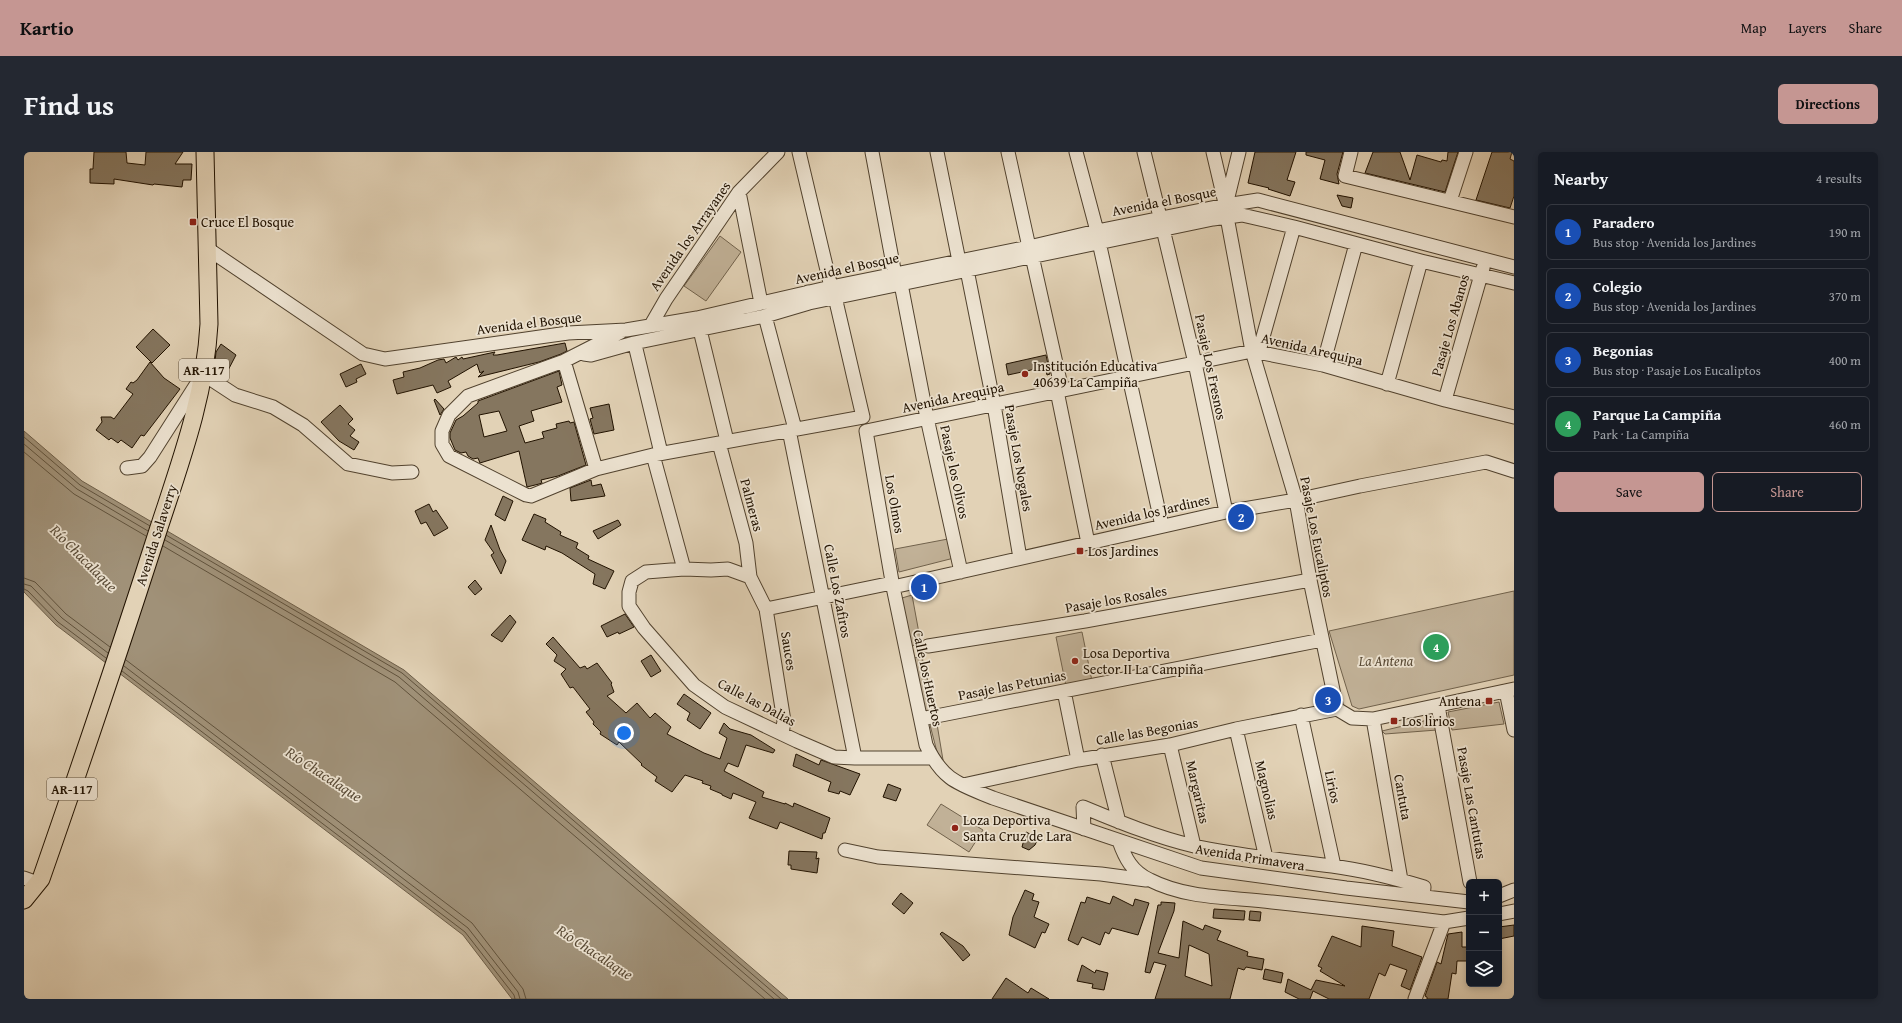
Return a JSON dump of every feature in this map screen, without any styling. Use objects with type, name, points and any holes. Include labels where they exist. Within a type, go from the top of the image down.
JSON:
[{"type":"main road","name":"Avenida Salaverry","points":[[24,900],[31,881],[41,879],[112,673],[199,401],[204,374],[209,324],[205,152]]},
{"type":"street","name":"Avenida los Arrayanes","points":[[651,325],[666,298],[739,192],[778,152]]},
{"type":"street","points":[[626,330],[564,361],[468,396],[448,417],[442,431],[442,444],[449,456],[526,495],[531,496],[596,468],[657,454],[863,417],[799,152]]},
{"type":"street","name":"Pasaje los Olivos","points":[[872,152],[927,418],[961,572]]},
{"type":"street","name":"Pasaje Los Nogales","points":[[937,152],[994,405],[1020,558]]},
{"type":"street","points":[[1008,152],[1059,391],[1088,543]]},
{"type":"street","points":[[1076,152],[1098,236],[1127,377],[1162,526]]},
{"type":"street","name":"Pasaje Los Fresnos","points":[[1144,152],[1195,363],[1226,512]]},
{"type":"street","points":[[1213,152],[1255,351]]},
{"type":"street","points":[[1226,211],[1238,152]]},
{"type":"street","points":[[1351,152],[1345,176],[1514,217]]},
{"type":"street","points":[[1450,201],[1466,152]]},
{"type":"street","points":[[739,192],[761,303]]},
{"type":"street","name":"Avenida el Bosque","points":[[208,249],[363,354],[385,359],[568,332],[626,330],[697,318],[761,303],[809,298],[963,265],[1008,251],[1030,252],[1077,235],[1098,236],[1226,211],[1258,200],[1510,266]]},
{"type":"street","points":[[1226,211],[1294,227],[1482,276],[1509,281],[1510,266]]},
{"type":"street","points":[[1255,351],[1294,227]]},
{"type":"street","points":[[963,265],[1030,252],[1098,236]]},
{"type":"street","points":[[1322,365],[1356,244]]},
{"type":"street","name":"Pasaje Los Abanos","points":[[1445,400],[1482,276],[1485,259]]},
{"type":"street","points":[[1387,384],[1421,261]]},
{"type":"street","points":[[579,353],[591,356],[634,343],[765,316],[809,298]]},
{"type":"street","name":"Calle Los Zafiros","points":[[765,316],[792,429],[855,758]]},
{"type":"street","name":"Palmeras","points":[[700,330],[746,543],[750,576]]},
{"type":"street","points":[[636,349],[657,454],[684,569],[728,569],[750,576]]},
{"type":"street","name":"Avenida Arequipa","points":[[866,431],[1255,351],[1322,365],[1445,400],[1514,417]]},
{"type":"street","name":"Pasaje Los Eucaliptos","points":[[1255,351],[1296,500],[1310,580],[1336,709]]},
{"type":"street","points":[[564,361],[596,468]]},
{"type":"street","points":[[127,468],[142,466],[150,457],[204,374],[234,395],[273,407],[303,425],[348,464],[392,473],[412,472]]},
{"type":"street","name":"Los Olmos","points":[[866,431],[892,585]]},
{"type":"street","name":"Avenida los Jardines","points":[[766,609],[961,572],[1226,512],[1296,500],[1486,462],[1514,471]]},
{"type":"street","name":"Calle las Dalias","points":[[684,569],[646,572],[632,581],[629,592],[629,606],[644,628],[694,686],[725,707],[834,757],[932,758]]},
{"type":"street","name":"Sauces","points":[[750,576],[766,609],[784,721],[782,734]]},
{"type":"street","name":"Pasaje los Rosales","points":[[928,646],[1084,621],[1310,580]]},
{"type":"street","name":"Calle los Huertos","points":[[892,585],[926,745],[932,758],[945,775]]},
{"type":"street","name":"Pasaje las Petunias","points":[[921,719],[1322,640]]},
{"type":"street","points":[[1336,709],[1352,718],[1373,719],[1510,690],[1514,730]]},
{"type":"street","points":[[1064,691],[1078,760]]},
{"type":"street","name":"Pasaje Las Cantutas","points":[[1438,706],[1469,879]]},
{"type":"street","name":"Calle las Begonias","points":[[963,785],[1102,755],[1170,745],[1236,729],[1336,709]]},
{"type":"street","name":"Lirios","points":[[1301,715],[1334,866]]},
{"type":"street","name":"Cantuta","points":[[1373,719],[1401,880]]},
{"type":"street","name":"Magnolias","points":[[1236,729],[1266,858]]},
{"type":"street","name":"Margaritas","points":[[1170,745],[1194,846]]},
{"type":"street","points":[[1102,755],[1119,822]]},
{"type":"street","name":"Avenida Primavera","points":[[945,775],[963,785],[1084,829],[1201,868],[1466,902]]},
{"type":"street","points":[[1084,829],[1083,807],[1119,822],[1194,846],[1266,858],[1334,866],[1401,880],[1424,887],[1424,897]]},
{"type":"street","points":[[1119,841],[1126,859],[1137,873],[1150,880],[1188,894],[1444,922],[1466,918]]},
{"type":"street","points":[[845,850],[878,857],[1102,874],[1150,880]]},
{"type":"street","points":[[1502,895],[1514,890]]},
{"type":"street","points":[[1502,913],[1514,911]]},
{"type":"street","points":[[1415,999],[1444,922]]},
{"type":"green space","points":[[720,236],[741,252],[706,301],[684,286]]},
{"type":"green space","points":[[948,539],[954,558],[899,572],[895,549]]},
{"type":"green space","name":"La Antena","points":[[1514,591],[1514,675],[1359,709],[1352,706],[1329,631]]},
{"type":"green space","points":[[912,595],[921,644],[910,646],[902,598]]},
{"type":"green space","points":[[1082,632],[1092,681],[1066,686],[1056,637]]},
{"type":"green space","points":[[922,657],[935,712],[924,712],[912,658]]},
{"type":"green space","points":[[1499,702],[1504,724],[1452,730],[1448,712]]},
{"type":"green space","points":[[1436,718],[1437,730],[1385,734],[1382,731]]},
{"type":"green space","points":[[937,724],[943,760],[937,752],[930,725]]},
{"type":"green space","name":"Loza Deportiva Santa Cruz de Lara","points":[[941,804],[983,830],[969,852],[927,825]]},
{"type":"water","name":"Río Chacalaque","points":[[24,431],[82,481],[404,670],[788,999],[512,999],[463,935],[56,625],[24,592]]},
{"type":"building","points":[[94,152],[126,152],[127,163],[145,165],[146,152],[183,152],[175,164],[192,164],[191,180],[183,180],[182,187],[153,185],[114,179],[114,184],[90,183],[90,169],[93,169]]},
{"type":"building","points":[[1255,152],[1296,152],[1287,180],[1295,182],[1290,196],[1268,189],[1269,188],[1248,183]]},
{"type":"building","points":[[1306,152],[1343,152],[1337,174],[1339,184],[1320,179],[1325,160],[1306,155]]},
{"type":"building","points":[[1373,152],[1400,152],[1410,180],[1417,155],[1441,162],[1442,160],[1447,161],[1448,152],[1458,152],[1445,192],[1365,173]]},
{"type":"building","points":[[1492,152],[1512,152],[1510,159],[1514,161],[1514,196],[1510,208],[1476,200]]},
{"type":"building","points":[[1337,195],[1353,198],[1351,208],[1342,206]]},
{"type":"building","points":[[153,329],[170,345],[152,363],[136,347]]},
{"type":"building","points":[[565,343],[567,351],[561,354],[539,362],[478,377],[484,371],[480,373],[477,364],[448,381],[451,387],[437,393],[433,385],[397,394],[393,380],[404,377],[403,372],[420,368],[438,360],[444,359],[446,363],[456,357],[458,360],[462,357],[463,359],[495,352],[493,355],[497,355]]},
{"type":"building","points":[[221,344],[236,355],[224,378],[214,371],[216,352]]},
{"type":"building","points":[[1046,355],[1050,374],[1047,375],[1045,367],[1008,375],[1006,364]]},
{"type":"building","points":[[150,362],[164,378],[180,389],[144,436],[141,435],[132,448],[121,440],[118,443],[111,438],[109,440],[96,430],[102,422],[101,417],[111,417],[114,419],[133,394],[126,389],[131,382],[133,383],[137,380]]},
{"type":"building","points":[[361,364],[366,374],[356,379],[357,382],[346,387],[340,374]]},
{"type":"building","points":[[559,371],[562,385],[557,387],[562,402],[531,411],[534,421],[519,426],[525,443],[544,438],[542,432],[557,428],[556,424],[569,421],[570,423],[574,422],[586,465],[558,476],[541,480],[542,483],[527,487],[519,451],[480,463],[478,458],[473,459],[468,456],[466,452],[461,453],[455,450],[450,438],[450,433],[456,420],[463,416],[478,403],[478,401]],"holes":[[[499,411],[507,431],[484,437],[479,415]]]},
{"type":"building","points":[[435,399],[444,409],[440,415],[434,400]]},
{"type":"building","points":[[609,404],[614,430],[594,434],[590,419],[593,418],[590,408]]},
{"type":"building","points":[[340,405],[353,419],[348,424],[355,430],[350,436],[359,442],[354,450],[339,441],[321,422]]},
{"type":"building","points":[[591,480],[592,486],[601,484],[605,496],[571,501],[570,488]]},
{"type":"building","points":[[503,496],[513,501],[505,521],[495,515]]},
{"type":"building","points":[[429,504],[433,512],[436,510],[448,528],[434,536],[426,522],[421,524],[415,511]]},
{"type":"building","points":[[534,514],[546,519],[545,522],[561,532],[560,535],[578,543],[576,548],[589,556],[588,559],[614,571],[605,589],[593,584],[595,574],[562,553],[546,546],[545,550],[522,540]]},
{"type":"building","points":[[618,520],[621,525],[598,539],[593,531]]},
{"type":"building","points":[[491,525],[500,550],[506,561],[501,574],[491,555],[494,553],[485,540]]},
{"type":"building","points":[[475,580],[482,589],[475,595],[468,587]]},
{"type":"building","points":[[625,614],[634,627],[619,634],[618,632],[607,637],[601,626]]},
{"type":"building","points":[[510,615],[516,622],[502,642],[491,635]]},
{"type":"building","points":[[553,637],[580,668],[585,666],[587,669],[597,663],[612,683],[614,692],[607,696],[626,713],[637,703],[650,718],[655,713],[671,727],[667,734],[704,753],[720,759],[727,738],[719,733],[724,723],[730,729],[751,735],[775,750],[773,753],[746,745],[738,767],[728,763],[724,771],[764,792],[762,797],[785,803],[793,807],[794,803],[830,818],[825,833],[823,833],[822,839],[780,822],[777,829],[749,818],[756,802],[733,793],[731,799],[710,789],[711,786],[702,783],[703,781],[685,775],[672,792],[655,781],[657,777],[641,765],[642,764],[619,742],[617,745],[600,734],[601,732],[593,724],[594,722],[586,712],[590,709],[573,687],[570,688],[561,674],[566,669],[554,661],[557,655],[546,644]]},
{"type":"building","points":[[651,655],[661,671],[651,677],[641,661]]},
{"type":"building","points":[[684,694],[711,713],[700,729],[687,720],[690,713],[677,704]]},
{"type":"building","points":[[796,754],[819,765],[821,760],[860,774],[850,795],[840,791],[839,794],[828,791],[831,782],[793,766]]},
{"type":"building","points":[[888,784],[901,789],[896,801],[883,797]]},
{"type":"building","points":[[1026,832],[1038,838],[1035,845],[1029,850],[1022,847]]},
{"type":"building","points":[[789,851],[817,852],[816,859],[819,858],[817,873],[791,869],[791,865],[788,865]]},
{"type":"building","points":[[1025,890],[1034,894],[1032,900],[1039,902],[1034,917],[1049,924],[1045,933],[1042,932],[1035,948],[1009,935],[1013,917]]},
{"type":"building","points":[[901,893],[913,903],[904,914],[892,904]]},
{"type":"building","points":[[1113,896],[1133,906],[1135,899],[1149,903],[1138,935],[1112,928],[1109,934],[1105,932],[1100,945],[1082,937],[1078,945],[1068,940],[1081,902],[1085,903],[1087,897],[1110,904]]},
{"type":"building","points":[[1161,902],[1175,903],[1174,911],[1158,953],[1179,958],[1183,921],[1203,930],[1205,925],[1221,931],[1217,940],[1248,952],[1247,956],[1264,959],[1262,970],[1246,967],[1244,970],[1238,968],[1230,999],[1155,999],[1166,965],[1154,962],[1150,973],[1145,972],[1158,905],[1161,905]],"holes":[[[1189,945],[1209,954],[1212,986],[1185,976]]]},
{"type":"building","points":[[1214,909],[1245,911],[1244,920],[1213,918]]},
{"type":"building","points":[[1250,911],[1261,912],[1260,921],[1249,920]]},
{"type":"building","points":[[1514,925],[1514,936],[1502,938],[1502,927]]},
{"type":"building","points":[[1362,926],[1394,931],[1392,946],[1422,957],[1410,990],[1401,986],[1407,970],[1390,964],[1385,976],[1379,973],[1369,999],[1329,999],[1313,991],[1310,999],[1299,999],[1285,992],[1288,979],[1311,990],[1316,980],[1345,986],[1320,971],[1322,968],[1318,966],[1332,936],[1361,947]]},
{"type":"building","points":[[942,932],[963,946],[970,955],[963,961],[940,934]]},
{"type":"building","points":[[1462,932],[1462,947],[1466,947],[1466,961],[1457,961],[1456,974],[1452,973],[1448,999],[1427,999],[1425,996],[1437,962],[1441,964],[1448,934]]},
{"type":"building","points":[[1082,965],[1095,973],[1096,970],[1108,973],[1104,990],[1092,988],[1093,984],[1077,981]]},
{"type":"building","points":[[1265,969],[1283,973],[1281,983],[1263,979]]},
{"type":"building","points":[[1006,978],[1028,993],[1031,988],[1049,999],[992,999]]},
{"type":"place","name":"Cruce El Bosque","points":[[193,222]]},
{"type":"place","name":"Institución Educativa 40639 La Campiña","points":[[1025,374]]},
{"type":"place","name":"Colegio","points":[[1241,517]]},
{"type":"place","name":"Los Jardines","points":[[1080,551]]},
{"type":"place","name":"Paradero","points":[[924,587]]},
{"type":"place","name":"Parque La Campiña","points":[[1436,647]]},
{"type":"place","name":"Losa Deportiva Sector II La Campiña","points":[[1075,661]]},
{"type":"place","name":"Begonias","points":[[1328,700]]},
{"type":"place","name":"Antena","points":[[1489,701]]},
{"type":"place","name":"Los lirios","points":[[1394,721]]},
{"type":"place","name":"Loza Deportiva Santa Cruz de Lara","points":[[955,828]]}]
